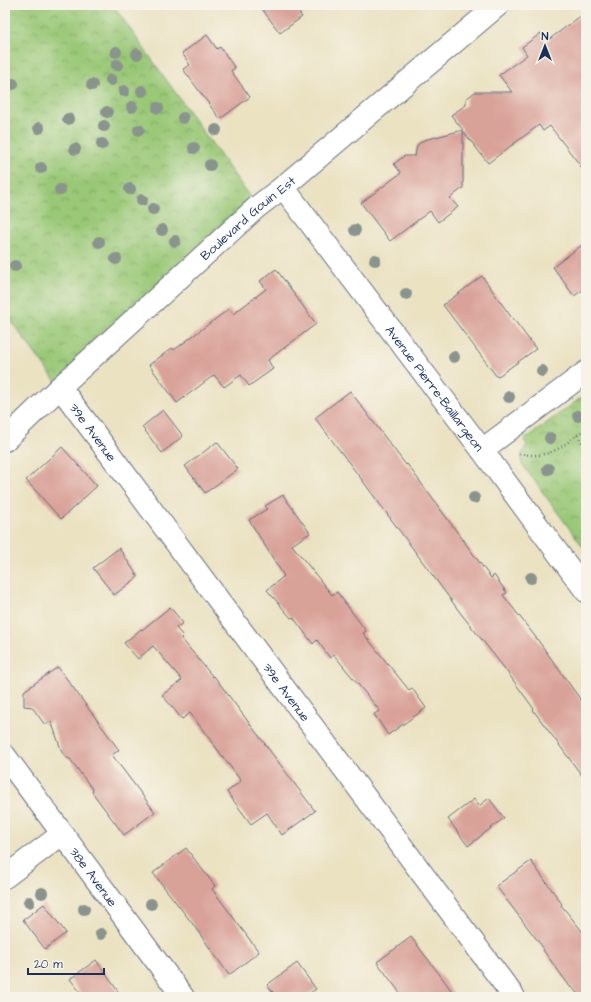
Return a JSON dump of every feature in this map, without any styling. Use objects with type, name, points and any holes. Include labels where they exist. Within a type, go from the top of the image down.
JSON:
[{"type":"street","name":"Boulevard Gouin Est","points":[[5,440],[60,387],[257,207],[283,187],[498,5]]},
{"type":"street","name":"Avenue Pierre-Baillargeon","points":[[283,187],[482,450],[586,591]]},
{"type":"street","points":[[482,450],[586,372]]},
{"type":"street","name":"39e Avenue","points":[[60,387],[514,997]]},
{"type":"street","name":"38e Avenue","points":[[5,756],[183,997]]},
{"type":"street","points":[[5,877],[62,834]]},
{"type":"path","points":[[482,450],[535,456],[548,454],[556,450],[586,428]]},
{"type":"path","points":[[577,435],[586,448]]},
{"type":"green space","points":[[5,5],[113,5],[257,207],[60,387],[5,313]]},
{"type":"green space","points":[[586,394],[586,551],[522,464],[521,458],[527,445],[524,440]]},
{"type":"building","points":[[259,5],[294,5],[302,17],[280,33]]},
{"type":"building","points":[[586,12],[586,173],[550,126],[543,131],[539,125],[488,163],[463,131],[463,188],[450,198],[458,207],[438,222],[430,211],[390,241],[361,203],[401,173],[394,164],[404,156],[415,156],[417,145],[424,140],[463,130],[451,115],[466,105],[466,99],[475,92],[512,92],[499,75],[527,55],[522,47],[541,33],[547,41]]},
{"type":"building","points":[[207,35],[217,49],[220,47],[235,68],[231,71],[250,97],[220,119],[183,69],[190,65],[182,53]]},
{"type":"building","points":[[586,242],[586,288],[574,296],[553,267]]},
{"type":"building","points":[[276,269],[316,324],[268,360],[273,369],[249,386],[241,375],[224,387],[214,375],[177,403],[149,365],[172,348],[174,350],[229,309],[233,314],[266,289],[260,281]]},
{"type":"building","points":[[482,276],[536,349],[497,377],[443,305]]},
{"type":"building","points":[[350,391],[406,465],[407,464],[491,578],[494,575],[507,593],[503,595],[586,707],[586,781],[533,710],[534,709],[502,665],[462,615],[315,418]]},
{"type":"building","points":[[163,410],[183,436],[162,453],[142,427]]},
{"type":"building","points":[[217,442],[238,469],[205,493],[185,466]]},
{"type":"building","points":[[62,447],[97,486],[61,519],[26,480]]},
{"type":"building","points":[[283,495],[310,533],[292,545],[332,595],[337,592],[366,631],[363,633],[409,690],[412,688],[426,708],[388,735],[374,714],[380,711],[334,655],[330,658],[317,640],[313,644],[293,617],[291,618],[267,590],[284,576],[249,520],[267,509],[265,506]]},
{"type":"building","points":[[119,548],[138,577],[114,595],[93,568]]},
{"type":"building","points":[[170,607],[183,623],[176,628],[183,636],[181,638],[213,677],[214,676],[315,811],[282,835],[267,813],[251,824],[227,792],[241,781],[190,713],[182,719],[162,695],[182,680],[153,646],[138,659],[124,643]]},
{"type":"building","points":[[58,667],[119,750],[112,755],[155,812],[124,835],[70,759],[67,758],[62,752],[51,721],[45,725],[32,707],[24,706],[24,691]]},
{"type":"building","points":[[489,798],[504,818],[468,846],[448,819],[474,799],[479,806]]},
{"type":"building","points":[[186,848],[215,886],[212,889],[259,952],[229,975],[192,923],[153,873]]},
{"type":"building","points":[[531,861],[562,904],[561,905],[586,936],[586,997],[580,997],[572,987],[571,988],[543,950],[544,949],[496,886]]},
{"type":"building","points":[[44,904],[66,933],[45,949],[23,920]]},
{"type":"building","points":[[411,937],[456,997],[403,997],[377,962]]},
{"type":"building","points":[[96,960],[122,997],[84,997],[70,979]]},
{"type":"building","points":[[297,963],[316,989],[304,997],[277,997],[267,985]]}]
